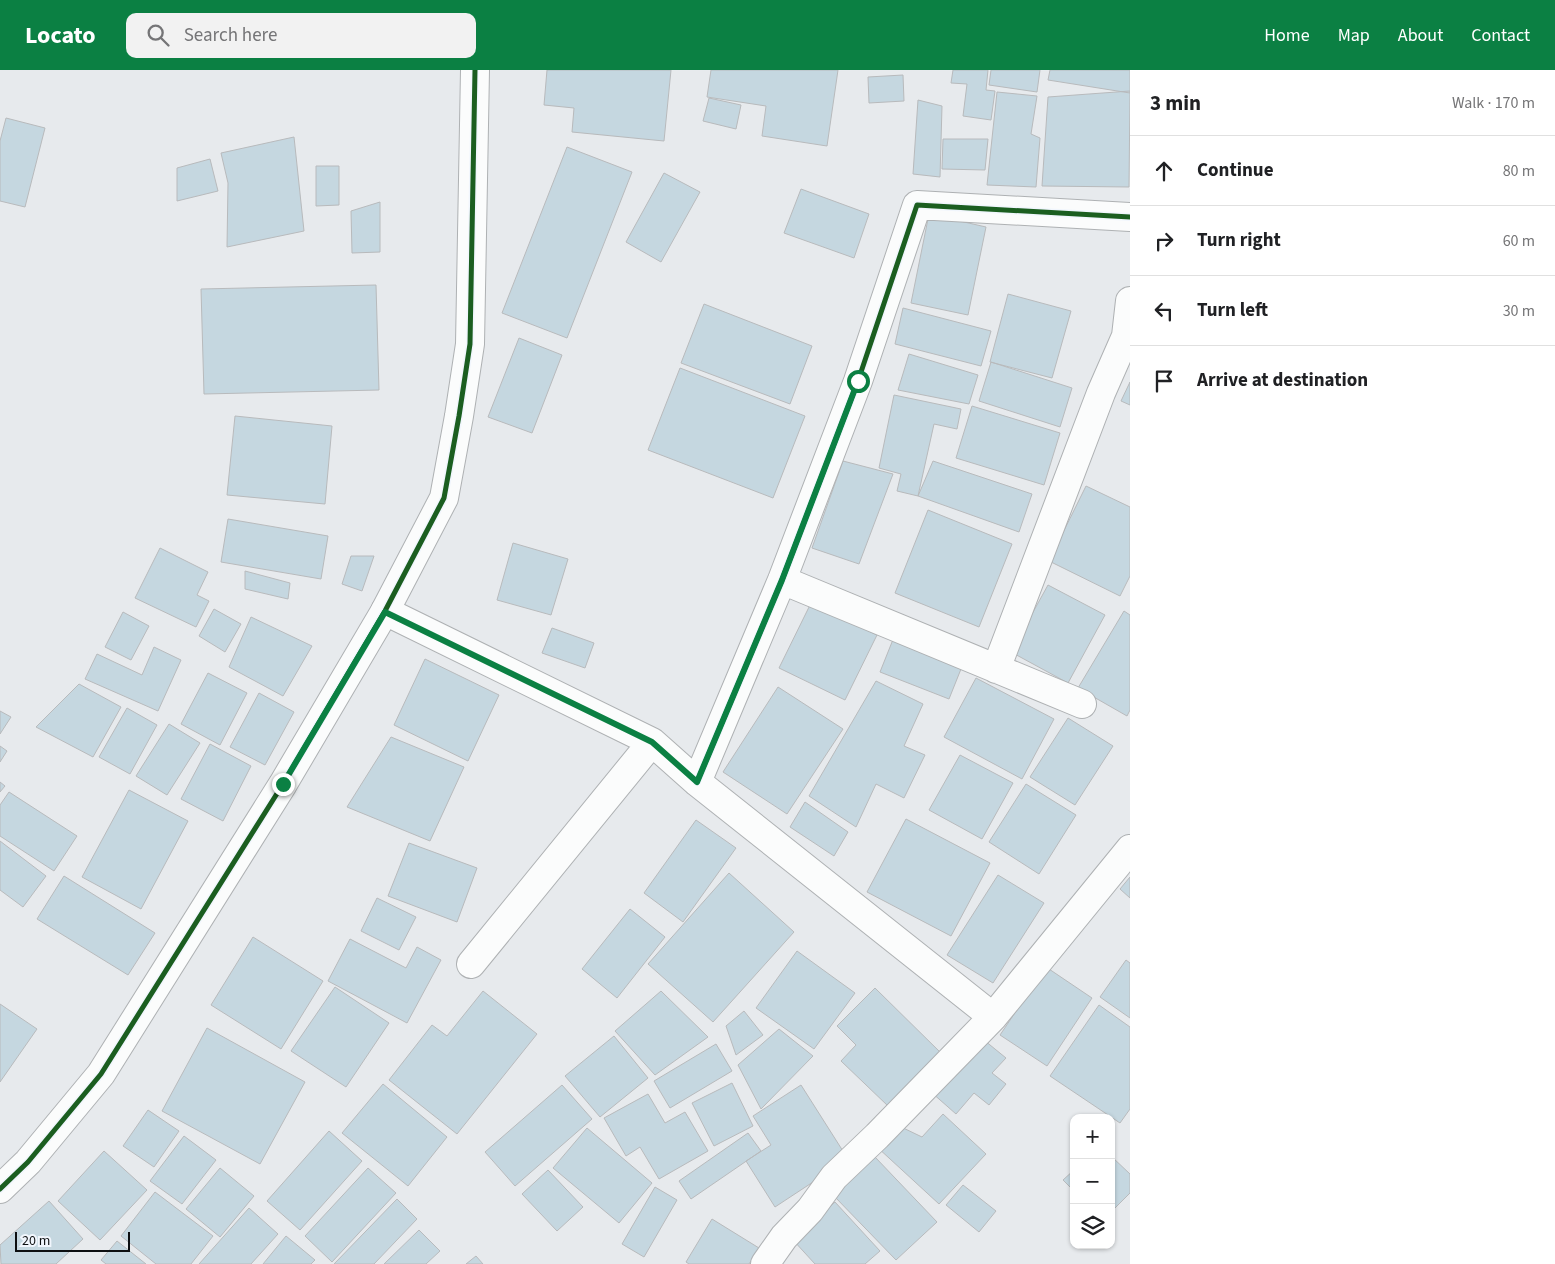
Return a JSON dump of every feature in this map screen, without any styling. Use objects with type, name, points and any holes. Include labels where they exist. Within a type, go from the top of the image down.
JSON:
[{"type":"street","points":[[0,1189],[28,1162],[101,1074],[283,784],[385,612],[444,498],[470,344],[475,70]]},
{"type":"street","points":[[697,782],[782,580],[858,381],[917,205],[1130,217]]},
{"type":"street","points":[[996,669],[1101,393],[1126,336],[1130,301]]},
{"type":"street","points":[[782,580],[1082,704]]},
{"type":"street","points":[[385,612],[652,742],[697,782],[993,1017]]},
{"type":"street","points":[[471,964],[652,742]]},
{"type":"street","points":[[766,1264],[784,1236],[810,1210],[834,1177],[877,1136],[993,1017],[1130,849]]},
{"type":"building","points":[[547,70],[671,70],[664,141],[572,132],[574,108],[544,105]]},
{"type":"building","points":[[711,70],[838,70],[827,146],[762,136],[766,106],[707,97]]},
{"type":"building","points":[[953,70],[988,70],[986,90],[995,91],[991,120],[963,116],[967,84],[951,83]]},
{"type":"building","points":[[991,70],[1040,70],[1037,92],[989,85]]},
{"type":"building","points":[[1050,70],[1130,70],[1130,93],[1048,80]]},
{"type":"building","points":[[903,75],[904,101],[869,103],[868,77]]},
{"type":"building","points":[[1130,91],[1129,187],[1042,186],[1048,97]]},
{"type":"building","points":[[997,92],[1037,96],[1031,134],[1040,138],[1036,187],[987,185]]},
{"type":"building","points":[[709,98],[741,105],[736,129],[703,121]]},
{"type":"building","points":[[918,100],[942,106],[940,177],[913,174]]},
{"type":"building","points":[[6,118],[45,128],[25,207],[0,201],[0,141]]},
{"type":"building","points":[[294,137],[304,231],[227,247],[228,183],[221,153]]},
{"type":"building","points":[[943,139],[988,139],[985,170],[942,169]]},
{"type":"building","points":[[567,147],[632,172],[567,338],[502,313]]},
{"type":"building","points":[[210,159],[218,191],[177,201],[177,168]]},
{"type":"building","points":[[316,166],[339,166],[339,205],[316,206]]},
{"type":"building","points":[[664,173],[700,192],[661,262],[626,242]]},
{"type":"building","points":[[801,189],[869,214],[854,258],[784,233]]},
{"type":"building","points":[[380,202],[380,252],[352,253],[351,211]]},
{"type":"building","points":[[929,214],[986,227],[968,315],[911,303]]},
{"type":"building","points":[[376,285],[379,390],[204,394],[201,289]]},
{"type":"building","points":[[1008,294],[1071,311],[1052,378],[990,362]]},
{"type":"building","points":[[704,304],[812,346],[790,404],[681,363]]},
{"type":"building","points":[[903,308],[991,331],[981,366],[895,344]]},
{"type":"building","points":[[519,338],[562,355],[532,433],[488,417]]},
{"type":"building","points":[[909,354],[978,375],[969,404],[898,390]]},
{"type":"building","points":[[991,362],[1072,388],[1060,427],[979,401]]},
{"type":"building","points":[[680,368],[805,416],[773,498],[648,450]]},
{"type":"building","points":[[1130,382],[1130,405],[1121,401]]},
{"type":"building","points":[[894,395],[961,409],[957,429],[934,424],[918,496],[897,491],[901,474],[879,468]]},
{"type":"building","points":[[972,406],[1060,433],[1044,485],[956,458]]},
{"type":"building","points":[[235,416],[332,426],[325,504],[227,495]]},
{"type":"building","points":[[843,461],[893,474],[859,564],[812,548]]},
{"type":"building","points":[[933,461],[1032,494],[1019,532],[918,496]]},
{"type":"building","points":[[1086,486],[1130,507],[1130,576],[1120,596],[1049,561]]},
{"type":"building","points":[[928,510],[1012,544],[979,627],[895,593]]},
{"type":"building","points":[[228,519],[328,536],[321,579],[221,562]]},
{"type":"building","points":[[513,543],[568,559],[551,615],[497,600]]},
{"type":"building","points":[[160,548],[208,572],[197,595],[209,601],[196,627],[135,598]]},
{"type":"building","points":[[351,556],[374,556],[362,591],[342,584]]},
{"type":"building","points":[[245,571],[290,583],[288,599],[245,589]]},
{"type":"building","points":[[1048,585],[1105,615],[1068,683],[1011,652]]},
{"type":"building","points":[[811,603],[877,635],[845,700],[779,668]]},
{"type":"building","points":[[214,609],[241,624],[225,652],[199,636]]},
{"type":"building","points":[[1124,611],[1130,615],[1130,710],[1127,716],[1078,688]]},
{"type":"building","points":[[123,612],[149,626],[131,660],[105,647]]},
{"type":"building","points":[[251,617],[312,646],[283,696],[229,667]]},
{"type":"building","points":[[552,628],[594,643],[585,668],[542,653]]},
{"type":"building","points":[[894,637],[963,664],[949,699],[880,672]]},
{"type":"building","points":[[154,647],[181,660],[158,711],[85,679],[97,654],[142,675]]},
{"type":"building","points":[[425,659],[499,695],[468,761],[394,725]]},
{"type":"building","points":[[208,673],[247,693],[220,745],[181,724]]},
{"type":"building","points":[[976,678],[1054,719],[1022,779],[944,737]]},
{"type":"building","points":[[876,681],[923,704],[904,746],[925,755],[904,798],[876,784],[856,827],[809,796]]},
{"type":"building","points":[[79,684],[121,707],[93,757],[36,727]]},
{"type":"building","points":[[778,687],[843,729],[787,814],[723,772]]},
{"type":"building","points":[[259,693],[294,712],[265,765],[230,747]]},
{"type":"building","points":[[127,708],[157,725],[130,774],[99,757]]},
{"type":"building","points":[[0,711],[11,717],[0,734]]},
{"type":"building","points":[[1068,718],[1113,746],[1075,805],[1030,777]]},
{"type":"building","points":[[169,724],[200,743],[167,795],[136,776]]},
{"type":"building","points":[[391,737],[464,767],[430,841],[347,807]]},
{"type":"building","points":[[210,744],[251,766],[223,821],[181,799]]},
{"type":"building","points":[[0,746],[7,751],[0,762]]},
{"type":"building","points":[[960,755],[1013,783],[982,839],[929,810]]},
{"type":"building","points":[[0,782],[5,786],[0,792]]},
{"type":"building","points":[[1026,784],[1076,815],[1039,874],[989,842]]},
{"type":"building","points":[[129,790],[188,821],[141,909],[82,877]]},
{"type":"building","points":[[9,792],[77,836],[54,871],[0,836],[0,805]]},
{"type":"building","points":[[805,802],[848,832],[834,856],[790,827]]},
{"type":"building","points":[[906,819],[990,863],[951,936],[867,892]]},
{"type":"building","points":[[696,820],[736,848],[683,922],[644,893]]},
{"type":"building","points":[[0,841],[46,876],[23,907],[0,890]]},
{"type":"building","points":[[409,843],[477,868],[457,922],[388,896]]},
{"type":"building","points":[[729,873],[794,932],[713,1022],[648,964]]},
{"type":"building","points":[[998,875],[1044,903],[993,983],[947,955]]},
{"type":"building","points":[[64,876],[155,933],[128,975],[37,919]]},
{"type":"building","points":[[1130,877],[1130,898],[1120,889]]},
{"type":"building","points":[[377,898],[416,917],[399,950],[361,931]]},
{"type":"building","points":[[630,909],[665,937],[617,998],[582,969]]},
{"type":"building","points":[[253,937],[323,981],[281,1049],[211,1005]]},
{"type":"building","points":[[350,939],[406,968],[417,947],[441,960],[407,1023],[328,981]]},
{"type":"building","points":[[797,951],[855,993],[814,1049],[756,1008]]},
{"type":"building","points":[[1126,960],[1130,963],[1130,1018],[1100,997]]},
{"type":"building","points":[[1046,967],[1092,998],[1047,1066],[1000,1035]]},
{"type":"building","points":[[335,987],[389,1023],[346,1087],[291,1051]]},
{"type":"building","points":[[875,988],[941,1053],[888,1106],[841,1061],[856,1045],[837,1026]]},
{"type":"building","points":[[483,991],[537,1034],[457,1134],[389,1080],[432,1025],[447,1036]]},
{"type":"building","points":[[661,991],[708,1037],[655,1075],[615,1031]]},
{"type":"building","points":[[0,1004],[37,1029],[0,1082]]},
{"type":"building","points":[[1099,1005],[1130,1027],[1130,1109],[1120,1123],[1115,1120],[1115,1114],[1107,1114],[1050,1076]]},
{"type":"building","points":[[744,1011],[763,1035],[736,1055],[726,1026]]},
{"type":"building","points":[[207,1028],[305,1082],[260,1164],[162,1111]]},
{"type":"building","points":[[779,1029],[813,1056],[761,1109],[738,1065]]},
{"type":"building","points":[[614,1036],[648,1078],[600,1117],[565,1076]]},
{"type":"building","points":[[979,1036],[1006,1058],[992,1073],[1006,1084],[989,1105],[974,1093],[956,1114],[931,1092]]},
{"type":"building","points":[[716,1044],[732,1071],[670,1108],[654,1081]]},
{"type":"building","points":[[732,1083],[753,1126],[714,1146],[692,1103]]},
{"type":"building","points":[[383,1084],[447,1137],[408,1186],[342,1133]]},
{"type":"building","points":[[562,1085],[592,1119],[515,1186],[485,1152]]},
{"type":"building","points":[[801,1085],[848,1159],[775,1207],[746,1161],[771,1145],[753,1116]]},
{"type":"building","points":[[648,1094],[665,1123],[685,1112],[708,1151],[659,1179],[640,1147],[626,1156],[604,1118]]},
{"type":"building","points":[[148,1110],[179,1131],[154,1167],[123,1146]]},
{"type":"building","points":[[943,1114],[986,1154],[939,1204],[877,1147],[897,1125],[922,1137]]},
{"type":"building","points":[[587,1128],[652,1183],[619,1223],[553,1168]]},
{"type":"building","points":[[329,1131],[362,1161],[300,1230],[267,1201]]},
{"type":"building","points":[[748,1133],[761,1151],[691,1199],[679,1181]]},
{"type":"building","points":[[184,1136],[216,1160],[182,1204],[150,1181]]},
{"type":"building","points":[[104,1151],[147,1190],[100,1240],[58,1201]]},
{"type":"building","points":[[875,1157],[937,1222],[896,1260],[834,1196]]},
{"type":"building","points":[[1115,1160],[1130,1174],[1130,1193],[1115,1208]]},
{"type":"building","points":[[220,1168],[254,1196],[220,1237],[186,1209]]},
{"type":"building","points":[[368,1168],[396,1193],[332,1262],[305,1236]]},
{"type":"building","points":[[548,1170],[583,1207],[557,1231],[522,1194]]},
{"type":"building","points":[[1070,1174],[1070,1187],[1063,1180]]},
{"type":"building","points":[[963,1185],[996,1211],[979,1232],[946,1205]]},
{"type":"building","points":[[655,1187],[677,1200],[644,1257],[622,1244]]},
{"type":"building","points":[[155,1192],[213,1236],[191,1264],[156,1264],[121,1236]]},
{"type":"building","points":[[397,1199],[417,1219],[374,1264],[334,1264]]},
{"type":"building","points":[[49,1201],[83,1239],[56,1264],[1,1264],[0,1245]]},
{"type":"building","points":[[835,1202],[880,1251],[865,1264],[815,1264],[793,1240]]},
{"type":"building","points":[[249,1208],[278,1234],[251,1264],[199,1264]]},
{"type":"building","points":[[712,1219],[759,1248],[749,1264],[689,1264],[686,1262]]},
{"type":"building","points":[[419,1230],[440,1251],[426,1264],[384,1264]]},
{"type":"building","points":[[286,1236],[315,1260],[311,1264],[263,1264]]},
{"type":"building","points":[[117,1241],[146,1264],[106,1264],[101,1260]]},
{"type":"building","points":[[476,1256],[483,1264],[466,1264]]},
{"type":"cycle path","points":[[0,1189],[28,1162],[101,1074],[283,784],[385,611],[444,498],[470,344],[475,70]]},
{"type":"cycle path","points":[[697,782],[782,580],[858,381],[917,205],[1130,217]]},
{"type":"route","points":[[283,784],[385,612],[652,742],[697,782],[782,580],[858,381]]}]
